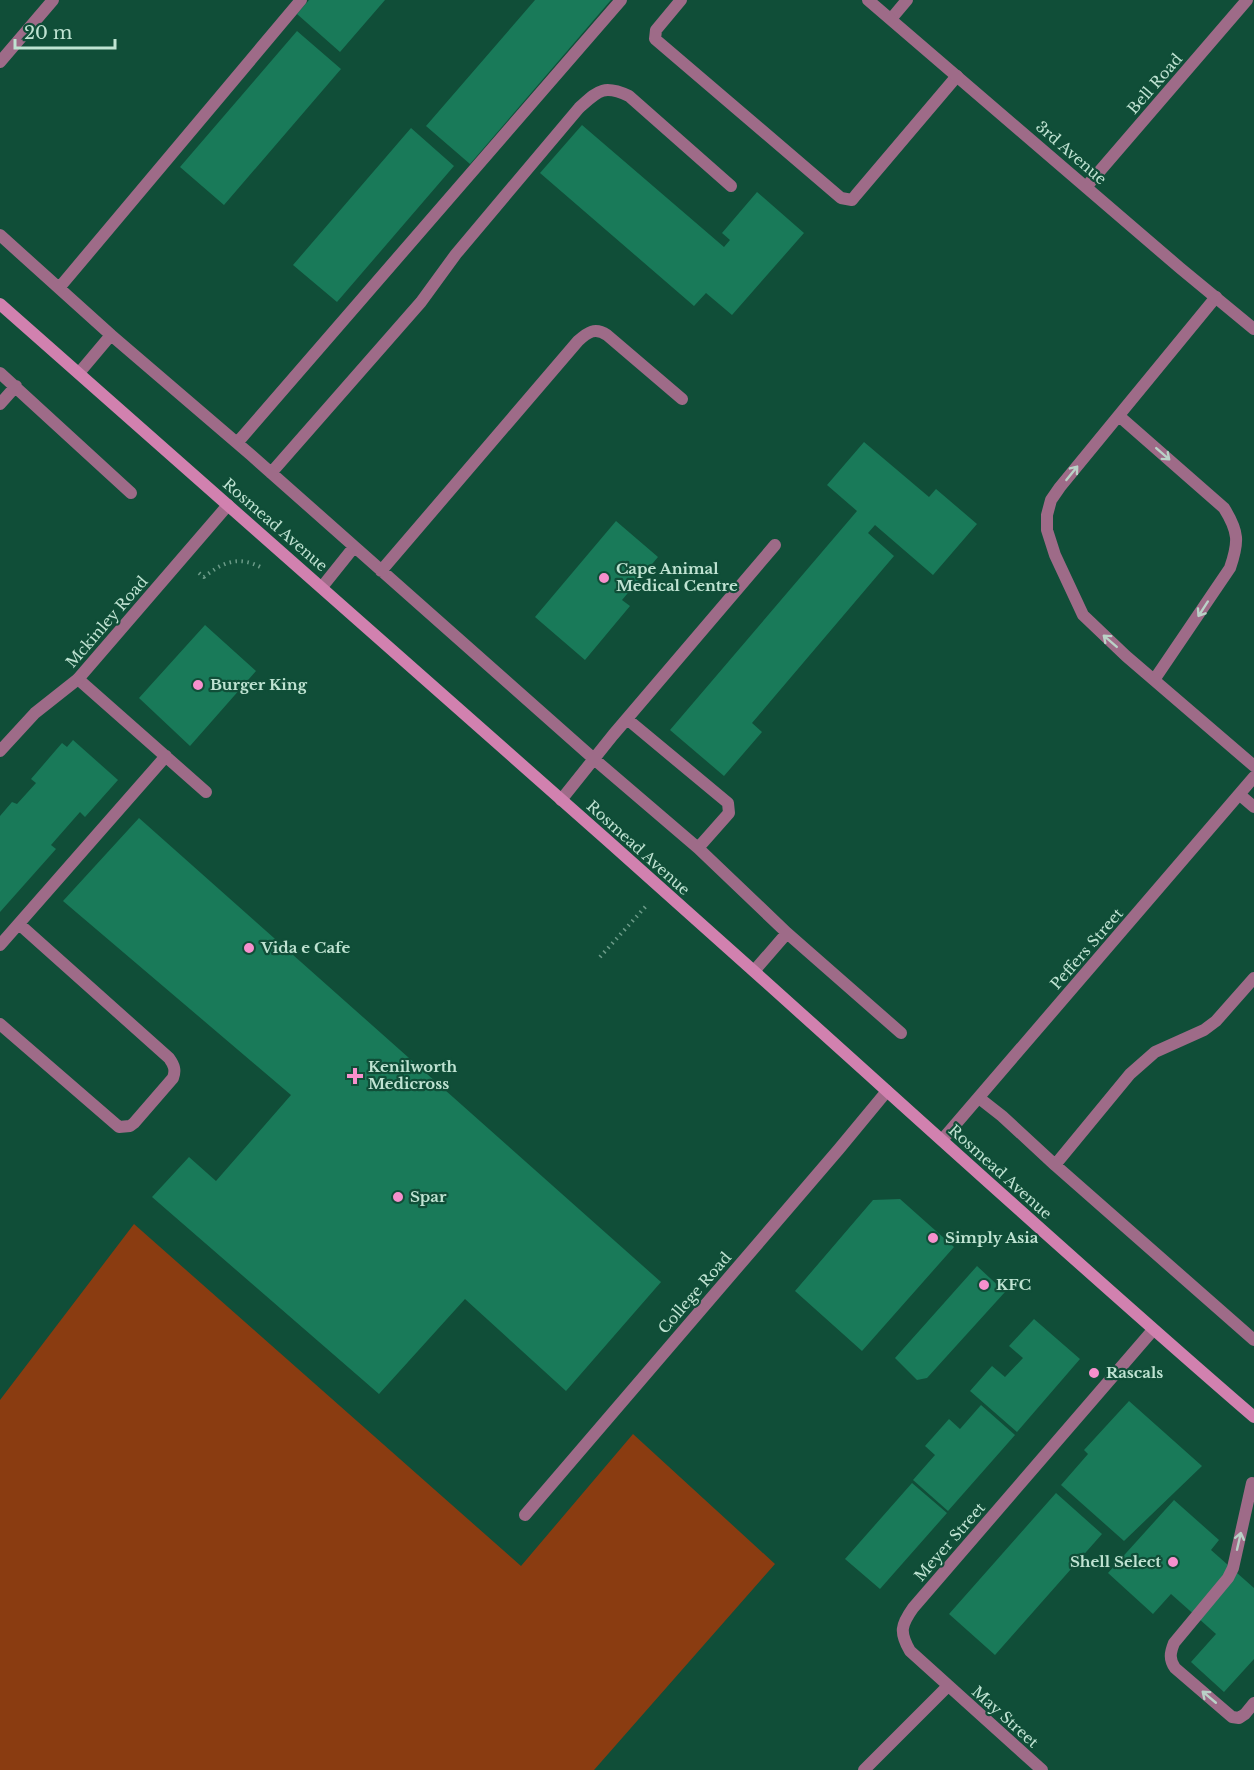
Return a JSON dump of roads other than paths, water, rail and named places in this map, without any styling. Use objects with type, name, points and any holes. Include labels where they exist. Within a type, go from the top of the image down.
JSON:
[{"type":"main road","name":"Rosmead Avenue","points":[[0,304],[322,587],[1153,1330],[1254,1417]]},
{"type":"street","points":[[0,62],[53,0]]},
{"type":"street","points":[[59,288],[301,0]]},
{"type":"street","points":[[237,443],[621,0]]},
{"type":"street","points":[[681,0],[656,30],[655,39],[846,200],[852,200],[957,76]]},
{"type":"street","name":"3rd Avenue","points":[[868,0],[1254,329]]},
{"type":"street","points":[[891,19],[907,0]]},
{"type":"street","name":"Bell Road","points":[[1086,187],[1247,0]]},
{"type":"street","points":[[272,473],[421,302],[456,254],[579,108],[595,93],[605,89],[616,90],[629,96],[731,186]]},
{"type":"street","points":[[0,235],[111,335],[272,473],[594,759],[698,848],[787,933],[901,1033]]},
{"type":"street","points":[[1216,297],[1060,487],[1051,501],[1047,515],[1047,530],[1055,555],[1083,615],[1093,627],[1254,766]]},
{"type":"street","points":[[381,571],[587,333],[593,330],[607,335],[682,399]]},
{"type":"street","points":[[79,373],[111,335]]},
{"type":"street","points":[[0,373],[130,493]]},
{"type":"street","points":[[0,404],[15,386]]},
{"type":"street","points":[[1119,416],[1224,508],[1233,522],[1237,536],[1236,550],[1230,568],[1154,680]]},
{"type":"street","name":"Mckinley Road","points":[[0,751],[35,713],[78,679],[228,505]]},
{"type":"street","points":[[561,800],[775,545]]},
{"type":"street","points":[[322,587],[354,547]]},
{"type":"street","points":[[78,679],[207,792]]},
{"type":"street","points":[[627,719],[728,803],[729,813],[698,848]]},
{"type":"street","points":[[0,945],[166,756]]},
{"type":"street","name":"Peffers Street","points":[[942,1140],[1254,777]]},
{"type":"street","points":[[1240,795],[1254,807]]},
{"type":"street","points":[[0,1024],[119,1127],[130,1126],[173,1078],[175,1072],[174,1065],[169,1058],[19,924]]},
{"type":"street","points":[[753,971],[787,933]]},
{"type":"street","points":[[1055,1165],[1142,1062],[1155,1052],[1204,1030],[1216,1021],[1254,978]]},
{"type":"street","name":"College Road","points":[[525,1515],[887,1091]]},
{"type":"street","points":[[980,1098],[1254,1340]]},
{"type":"street","name":"Meyer Street","points":[[948,1686],[910,1651],[902,1633],[904,1622],[913,1608],[1153,1330]]},
{"type":"street","points":[[1252,1483],[1233,1569],[1174,1643],[1170,1652],[1175,1668],[1232,1717],[1239,1718],[1254,1703]]},
{"type":"street","points":[[864,1770],[948,1686]]},
{"type":"street","name":"May Street","points":[[948,1686],[1042,1770]]},
{"type":"place","name":"Cape Animal Medical Centre","points":[[604,578]]},
{"type":"place","name":"Burger King","points":[[198,685]]},
{"type":"place","name":"Vida e Cafe","points":[[249,948]]},
{"type":"place","name":"Kenilworth Medicross","points":[[355,1076]]},
{"type":"place","name":"Spar","points":[[398,1197]]},
{"type":"place","name":"Simply Asia","points":[[933,1238]]},
{"type":"place","name":"KFC","points":[[984,1285]]},
{"type":"place","name":"Rascals","points":[[1094,1373]]},
{"type":"place","name":"Shell Select","points":[[1173,1562]]}]
